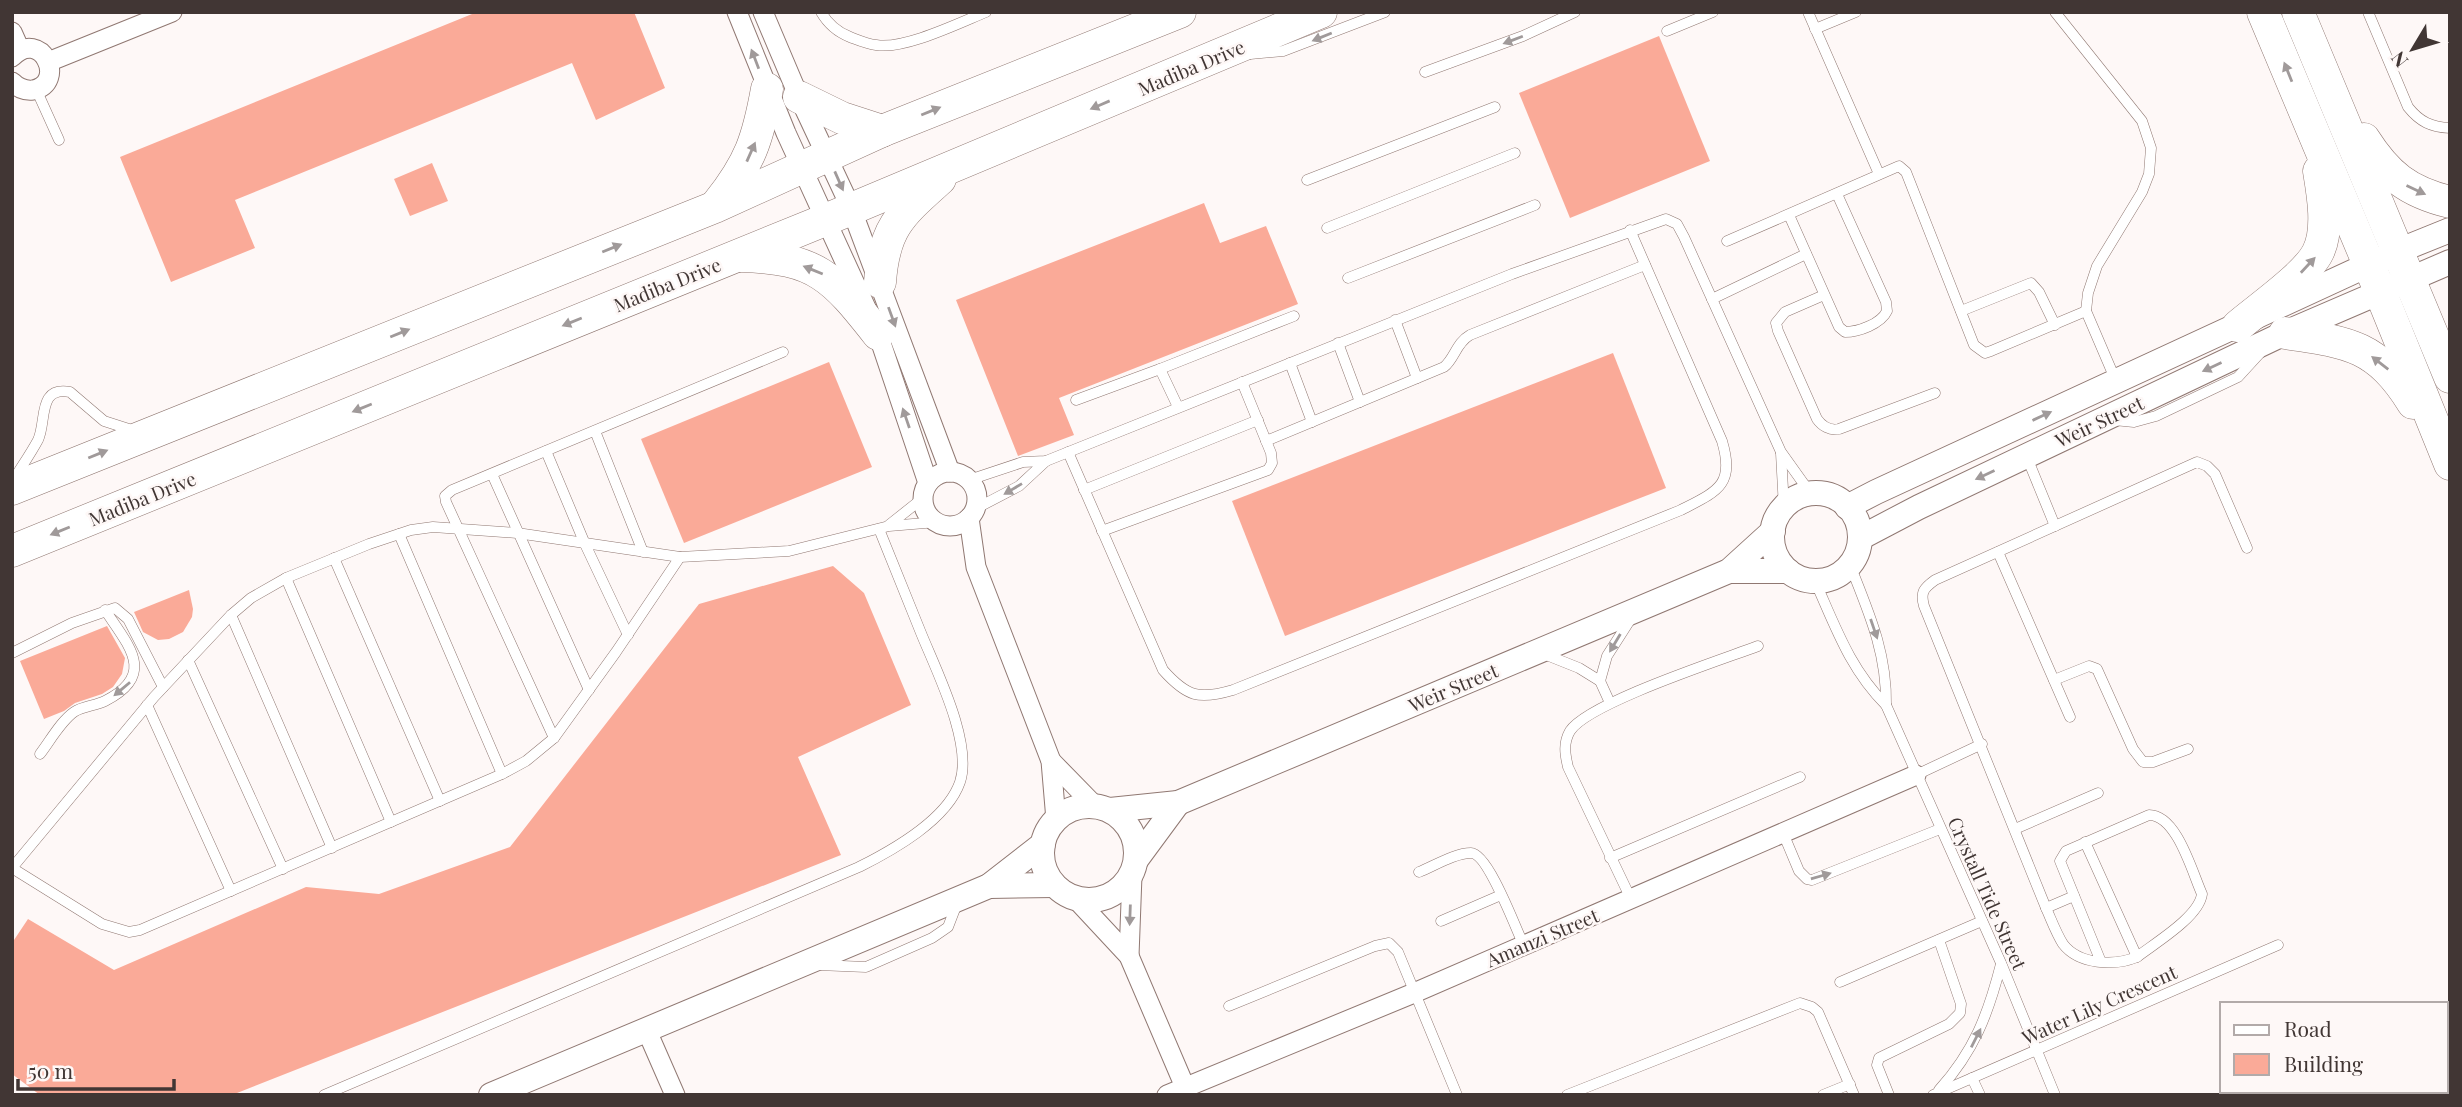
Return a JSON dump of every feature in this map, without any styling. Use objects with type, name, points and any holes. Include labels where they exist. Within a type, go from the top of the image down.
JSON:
[{"type":"main road","points":[[12,489],[715,207],[882,131],[1180,12]]},
{"type":"main road","name":"Madiba Drive","points":[[12,551],[838,214],[1321,12]]},
{"type":"main road","points":[[2263,12],[2449,461]]},
{"type":"main road","points":[[2298,12],[2327,83],[2423,260],[2450,377]]},
{"type":"main road","points":[[2327,83],[2388,171],[2421,194],[2450,202]]},
{"type":"main road","points":[[715,207],[737,180],[754,147],[766,89]]},
{"type":"main road","points":[[799,97],[842,118],[882,131]]},
{"type":"main road","points":[[2238,326],[2290,282],[2318,253],[2322,240],[2323,201],[2308,122]]},
{"type":"main road","points":[[880,282],[883,254],[892,229],[919,197],[954,166]]},
{"type":"main road","points":[[735,256],[774,259],[822,273],[848,296],[878,334]]},
{"type":"main road","points":[[2277,337],[2341,341],[2381,362],[2410,397],[2449,461]]},
{"type":"street","points":[[48,62],[172,12]]},
{"type":"street","points":[[737,12],[766,89],[814,161],[838,214],[926,491],[927,512],[941,523],[976,568],[1051,761],[1056,820]]},
{"type":"street","points":[[763,12],[799,97],[814,161],[838,214],[880,282],[950,472]]},
{"type":"street","points":[[12,82],[23,89],[36,89],[42,86],[49,75],[48,62],[37,50],[15,46]]},
{"type":"street","points":[[2375,278],[2423,260],[2450,230]]},
{"type":"street","name":"Weir Street","points":[[1847,507],[2331,283],[2375,278]]},
{"type":"street","name":"Weir Street","points":[[1860,538],[2026,455],[2341,308],[2375,278]]},
{"type":"street","points":[[926,491],[938,475],[950,472],[969,480],[976,494],[972,513],[976,568]]},
{"type":"street","points":[[1728,571],[1773,531],[1784,508],[1791,501],[1811,494],[1834,498],[1847,507],[1857,522],[1859,548],[1850,565],[1835,577],[1815,582],[1801,579],[1782,565],[1774,549],[1773,531]]},
{"type":"street","points":[[941,523],[957,524],[972,513]]},
{"type":"street","points":[[1728,571],[1788,571]]},
{"type":"street","name":"Weir Street","points":[[1178,803],[1728,571]]},
{"type":"street","points":[[1051,761],[1103,808],[1122,819],[1131,831],[1136,845],[1129,956],[1176,1091]]},
{"type":"street","name":"Amanzi Street","points":[[1176,1091],[1414,993],[1916,775]]},
{"type":"street","points":[[1129,956],[1046,873],[1042,859],[1047,831],[1067,811],[1081,806],[1103,808],[1178,803]]},
{"type":"street","points":[[989,886],[1065,892],[1088,901],[1114,894],[1178,803]]},
{"type":"street","points":[[491,1095],[989,886],[1043,844]]},
{"type":"street","points":[[647,1031],[674,1095]]},
{"type":"lane","points":[[821,12],[832,26],[844,34],[877,46],[918,38],[986,12]]},
{"type":"lane","points":[[1231,50],[1253,54],[1283,51],[1385,12]]},
{"type":"lane","points":[[1425,72],[1523,36],[1575,12]]},
{"type":"lane","points":[[1667,32],[1713,12]]},
{"type":"lane","points":[[1808,12],[1879,174]]},
{"type":"lane","points":[[1815,29],[1856,12]]},
{"type":"lane","points":[[2055,12],[2142,121],[2151,148],[2149,174],[2142,192],[2097,265],[2085,311],[2117,382]]},
{"type":"lane","points":[[2368,12],[2407,107],[2417,118],[2434,127],[2450,128]]},
{"type":"lane","points":[[36,89],[59,140]]},
{"type":"lane","points":[[1307,180],[1494,107]]},
{"type":"lane","points":[[1327,228],[1515,153]]},
{"type":"lane","points":[[1727,241],[1899,166],[1906,172],[1975,346],[1985,353],[2085,311]]},
{"type":"lane","points":[[1789,215],[1839,327],[1845,332],[1854,332],[1881,320],[1887,312],[1886,302],[1837,194]]},
{"type":"lane","points":[[1348,278],[1535,205]]},
{"type":"lane","points":[[969,480],[1012,465],[1046,461],[1395,320],[1630,230],[1666,219],[1676,224],[1781,452],[1811,494]]},
{"type":"lane","points":[[1068,452],[1163,670],[1180,687],[1191,693],[1210,697],[1233,690],[1681,510],[1706,496],[1724,480],[1728,468],[1727,457],[1710,411],[1630,230]]},
{"type":"lane","points":[[1712,299],[1806,254]]},
{"type":"lane","points":[[1266,441],[1449,363],[1458,345],[1470,335],[1645,265]]},
{"type":"lane","points":[[1961,311],[2031,283],[2039,292],[2055,325]]},
{"type":"lane","points":[[1824,295],[1785,313],[1776,323],[1817,419],[1823,425],[1839,429],[1935,393]]},
{"type":"lane","points":[[1076,400],[1294,316]]},
{"type":"lane","points":[[1395,320],[1417,378]]},
{"type":"lane","points":[[1338,343],[1360,402]]},
{"type":"lane","points":[[554,738],[457,528],[445,496],[452,490],[783,352]]},
{"type":"lane","points":[[1290,363],[1312,422]]},
{"type":"lane","points":[[1160,369],[1178,407]]},
{"type":"lane","points":[[1102,531],[1263,473],[1272,463],[1242,382]]},
{"type":"lane","points":[[12,482],[37,441],[47,399],[58,392],[70,392],[77,396],[104,421],[147,435]]},
{"type":"lane","points":[[1084,490],[1258,420]]},
{"type":"lane","points":[[595,431],[643,552]]},
{"type":"lane","points":[[546,452],[628,635]]},
{"type":"lane","points":[[1781,452],[1784,508]]},
{"type":"lane","points":[[2026,455],[2055,526]]},
{"type":"lane","points":[[972,513],[1019,486],[1046,461]]},
{"type":"lane","points":[[2101,962],[2060,856],[2085,842],[2149,815],[2160,817],[2174,831],[2202,894],[2200,902],[2183,921],[2137,957],[2119,962],[2101,962],[2076,955],[2067,948],[2046,908],[1921,597],[1923,590],[1935,580],[2197,462],[2207,466],[2215,474],[2247,548]]},
{"type":"lane","points":[[492,474],[589,690]]},
{"type":"lane","points":[[884,527],[926,491]]},
{"type":"lane","points":[[680,557],[554,738],[533,756],[502,774],[140,930],[129,932],[102,924],[12,868],[148,705],[232,615],[251,598],[286,578],[334,558],[399,534],[433,527],[517,533],[680,557],[789,551],[884,527],[941,523]]},
{"type":"lane","points":[[324,1095],[859,867],[915,833],[939,813],[959,784],[962,752],[950,705],[884,527]]},
{"type":"lane","points":[[399,534],[502,774]]},
{"type":"lane","points":[[1998,552],[2070,717]]},
{"type":"lane","points":[[334,558],[440,801]]},
{"type":"lane","name":"Crystall Tide Street","points":[[1850,565],[1881,651],[1886,679],[1886,705]]},
{"type":"lane","points":[[286,578],[391,822]]},
{"type":"lane","name":"Crystall Tide Street","points":[[1815,582],[1852,661],[1868,687],[1886,705],[2001,963],[2055,1095]]},
{"type":"lane","points":[[12,653],[105,610],[115,608],[128,619],[163,688]]},
{"type":"lane","points":[[1600,681],[1611,649],[1638,609]]},
{"type":"lane","points":[[40,754],[73,713],[114,696],[134,677],[134,661],[105,610]]},
{"type":"lane","points":[[232,615],[332,848]]},
{"type":"lane","points":[[1631,899],[1568,767],[1565,754],[1567,739],[1582,718],[1610,703],[1758,646]]},
{"type":"lane","points":[[1537,652],[1579,668],[1600,681],[1610,703]]},
{"type":"lane","points":[[188,660],[283,869]]},
{"type":"lane","points":[[2054,680],[2089,666],[2097,669],[2133,749],[2143,762],[2153,762],[2188,749]]},
{"type":"lane","points":[[148,705],[231,891]]},
{"type":"lane","points":[[1916,775],[1982,744]]},
{"type":"lane","points":[[1611,858],[1800,777]]},
{"type":"lane","points":[[2015,829],[2098,793]]},
{"type":"lane","points":[[1783,833],[1800,871],[1807,879],[1812,880],[1940,829]]},
{"type":"lane","points":[[2085,842],[2137,957]]},
{"type":"lane","points":[[1419,872],[1463,854],[1475,853],[1480,856],[1490,870],[1524,946]]},
{"type":"lane","points":[[1441,921],[1501,895]]},
{"type":"lane","points":[[2046,908],[2074,896]]},
{"type":"lane","points":[[1840,982],[1982,921]]},
{"type":"lane","points":[[1889,1095],[1877,1065],[1879,1058],[1954,1021],[1961,1013],[1961,1003],[1938,940]]},
{"type":"lane","points":[[1229,1006],[1384,942],[1394,946],[1398,952],[1457,1095]]},
{"type":"lane","name":"Water Lily Crescent","points":[[1935,1094],[2278,945]]},
{"type":"lane","points":[[1935,1094],[1959,1068],[1981,1029],[2001,963]]},
{"type":"lane","points":[[1567,1095],[1800,1003],[1818,1012],[1854,1095]]},
{"type":"lane","points":[[1972,1078],[1980,1095]]},
{"type":"lane","points":[[1823,1095],[1850,1084]]},
{"type":"building","points":[[477,12],[634,12],[665,88],[596,120],[572,63],[235,200],[255,248],[171,282],[120,157]]},
{"type":"building","points":[[1659,36],[1710,161],[1570,218],[1519,93]]},
{"type":"building","points":[[432,163],[448,201],[410,216],[394,179]]},
{"type":"building","points":[[1204,203],[1220,243],[1266,226],[1298,304],[1059,398],[1074,435],[1018,456],[956,300]]},
{"type":"building","points":[[1613,353],[1666,488],[1285,636],[1232,501]]},
{"type":"building","points":[[829,362],[872,467],[684,543],[641,439]]},
{"type":"building","points":[[833,566],[864,593],[911,705],[798,757],[841,855],[232,1095],[40,1095],[12,1074],[12,943],[28,919],[114,970],[306,887],[379,894],[510,847],[699,604]]},
{"type":"building","points":[[189,590],[192,617],[183,632],[169,639],[158,640],[143,632],[134,612]]},
{"type":"building","points":[[107,626],[125,658],[122,674],[113,687],[102,694],[75,703],[44,719],[20,661]]}]
